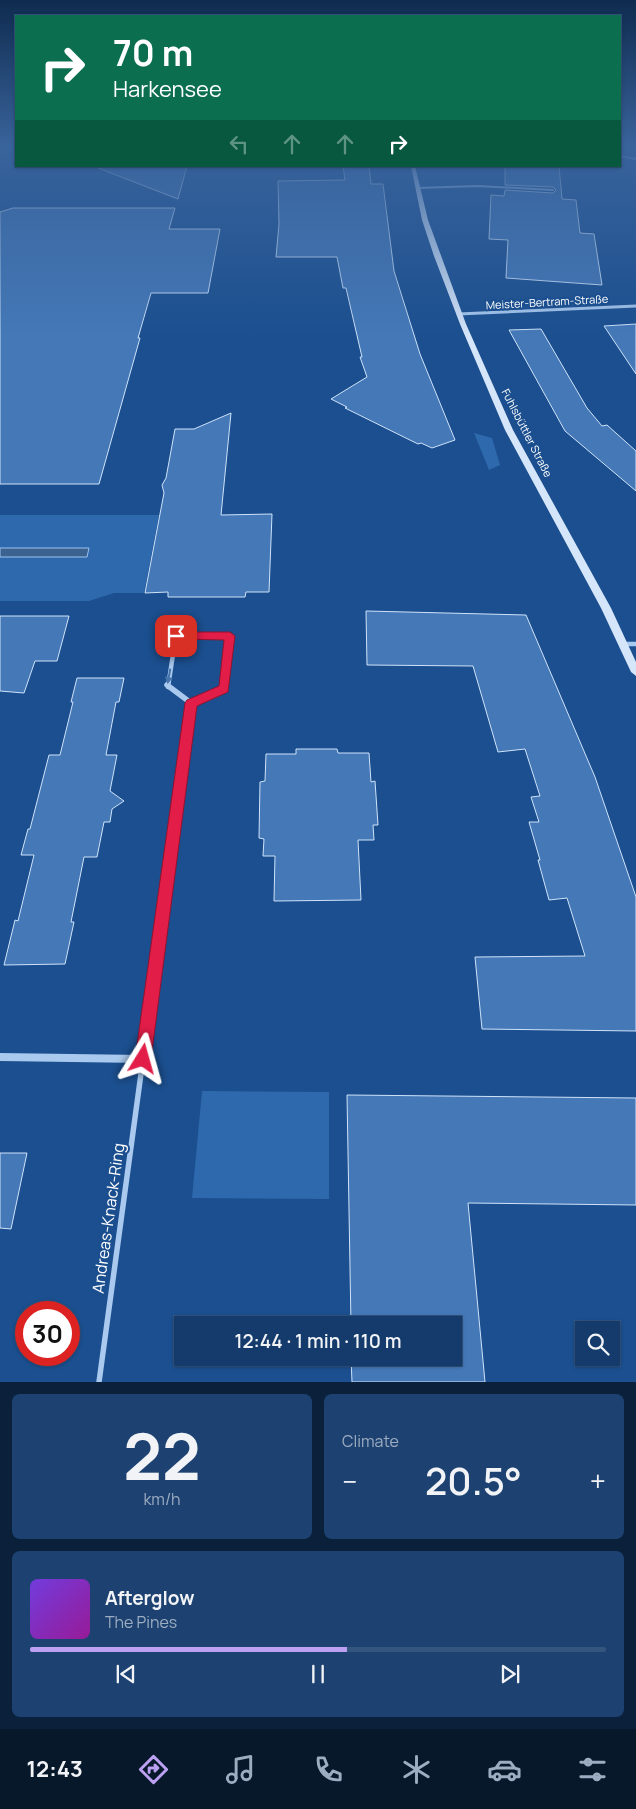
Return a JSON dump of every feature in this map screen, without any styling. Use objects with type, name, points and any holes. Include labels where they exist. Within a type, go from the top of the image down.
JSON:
[{"type":"main road","name":"Fuhlsbüttler Straße","points":[[422,209],[458,314],[509,430],[606,608],[636,672]]},
{"type":"street","name":"Meister-Bertram-Straße","points":[[458,314],[636,306]]},
{"type":"street","points":[[176,636],[230,636],[224,688],[191,703],[167,686],[176,636]]},
{"type":"street","points":[[624,644],[636,644]]},
{"type":"street","points":[[0,1057],[143,1059],[191,703]]},
{"type":"lane","name":"Andreas-Knack-Ring","points":[[99,1382],[143,1059]]},
{"type":"shaded area","points":[[474,433],[492,438],[500,465],[489,470]]},
{"type":"shaded area","points":[[0,515],[159,515],[144,593],[114,593],[89,601],[0,601]]},
{"type":"shaded area","points":[[0,548],[89,548],[87,557],[0,557]]},
{"type":"shaded area","points":[[202,1091],[329,1092],[329,1199],[192,1198]]},
{"type":"building","points":[[8,209],[175,209],[169,229],[220,229],[208,293],[151,293],[99,484],[0,484],[0,212]]},
{"type":"building","points":[[279,209],[386,209],[394,271],[420,354],[455,440],[432,448],[421,443],[418,444],[345,408],[347,407],[331,399],[367,377],[360,357],[362,357],[346,288],[343,288],[337,257],[276,257]]},
{"type":"building","points":[[490,209],[577,209],[580,233],[594,234],[602,285],[506,278],[508,240],[489,239]]},
{"type":"building","points":[[636,324],[636,374],[604,326]]},
{"type":"building","points":[[541,329],[587,408],[602,426],[607,425],[636,451],[636,491],[565,431],[509,330]]},
{"type":"building","points":[[231,413],[221,515],[272,514],[269,592],[246,592],[245,597],[168,597],[168,592],[145,593],[164,493],[162,485],[166,478],[175,429],[194,429]]},
{"type":"building","points":[[366,611],[526,615],[595,777],[636,897],[636,1031],[482,1029],[475,957],[585,956],[567,898],[549,900],[529,822],[539,822],[531,797],[540,796],[525,749],[498,752],[473,666],[367,665]]},
{"type":"building","points":[[0,616],[69,616],[57,661],[35,661],[24,693],[0,691]]},
{"type":"building","points":[[77,678],[124,678],[119,702],[116,702],[106,755],[117,755],[110,791],[124,801],[112,809],[110,822],[104,822],[97,857],[84,857],[71,922],[74,922],[65,964],[4,965],[15,920],[18,921],[34,855],[21,855],[28,829],[30,829],[49,755],[60,755]]},
{"type":"building","points":[[296,749],[337,749],[338,753],[369,753],[371,782],[375,781],[378,825],[373,825],[374,840],[358,840],[361,900],[274,901],[275,856],[263,856],[264,839],[259,838],[260,782],[265,781],[266,754],[296,754]]},
{"type":"building","points":[[347,1095],[636,1098],[636,1205],[468,1203],[485,1382],[352,1382],[351,1366],[462,1366],[462,1316],[351,1316]]},
{"type":"building","points":[[0,1153],[27,1153],[11,1229],[0,1228]]},
{"type":"route","points":[[143,1059],[191,703],[224,688],[230,636],[176,636]]}]
